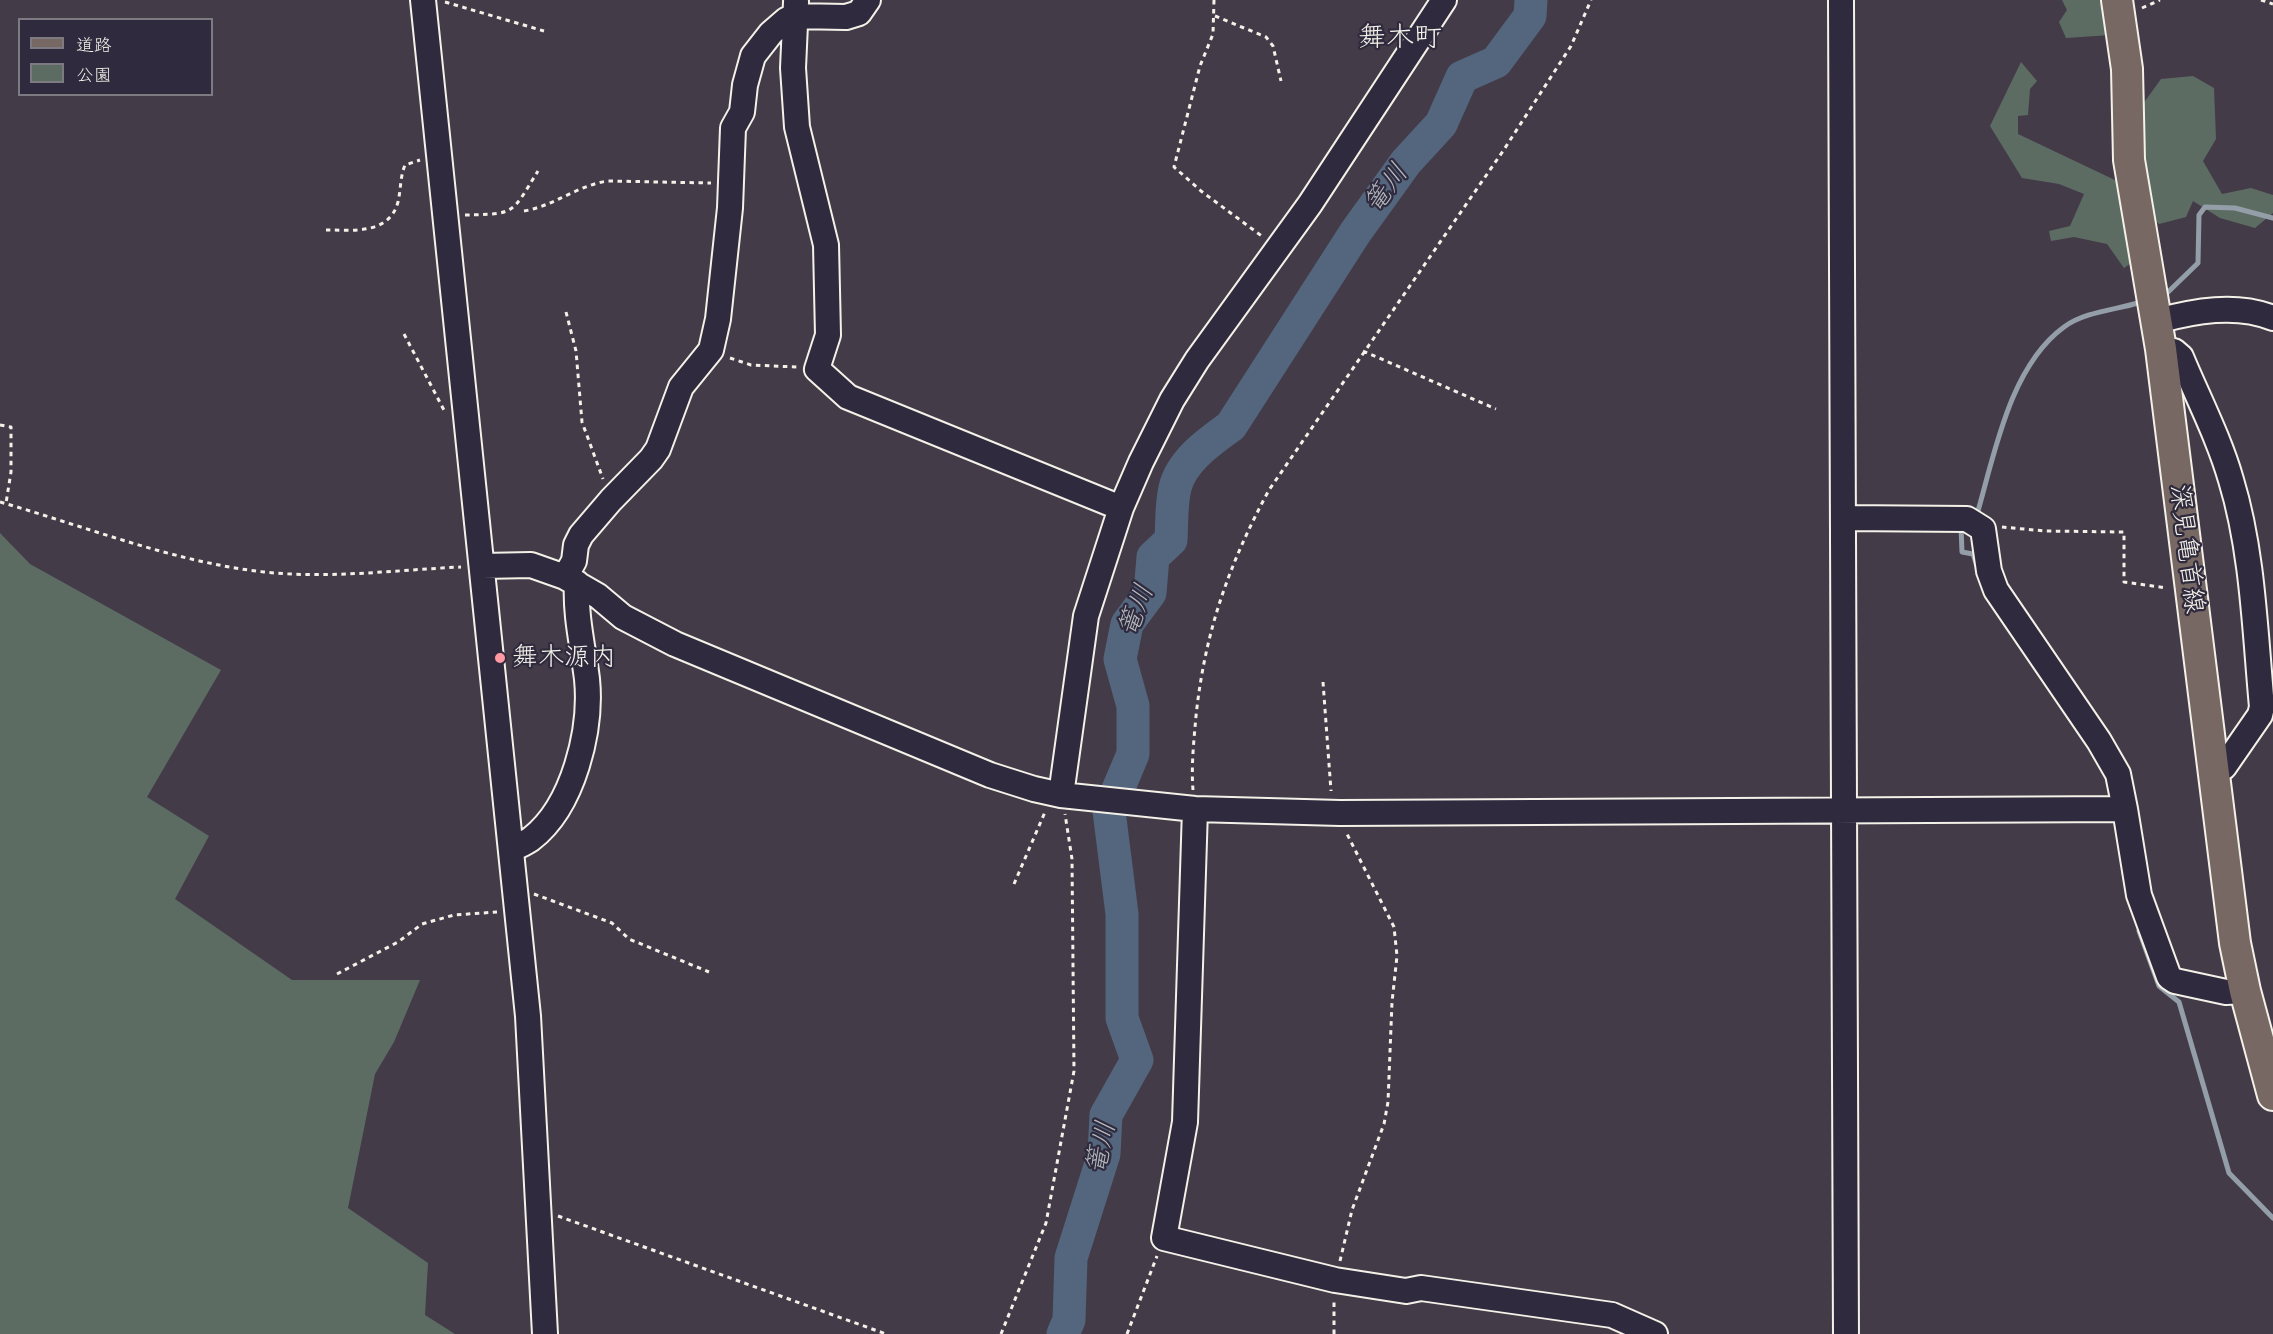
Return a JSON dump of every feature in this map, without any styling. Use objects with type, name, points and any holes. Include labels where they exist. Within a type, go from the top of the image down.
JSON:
[{"type":"main road","name":"深見亀首線","points":[[2117,0],[2127,69],[2129,160],[2159,335],[2235,944],[2273,1095]]},
{"type":"street","points":[[795,8],[846,17],[858,13],[868,0]]},
{"type":"street","points":[[1055,794],[1086,616],[1121,508],[1172,400],[1197,360],[1278,249],[1444,0]]},
{"type":"street","points":[[1840,0],[1846,1334]]},
{"type":"street","points":[[423,1],[528,1016],[545,1334]]},
{"type":"street","points":[[511,850],[532,838],[553,813],[570,785],[578,762],[587,716],[587,682],[576,600],[571,580],[576,546],[581,535],[658,449],[681,387],[711,350],[720,297],[730,208],[733,128],[742,112],[745,85],[753,56],[795,8]]},
{"type":"street","points":[[795,8],[793,68],[796,127],[826,245],[828,335],[817,369],[848,398],[1121,508]]},
{"type":"street","points":[[2213,772],[2224,766],[2260,715],[2262,707],[2256,635],[2244,546],[2231,481],[2181,357],[2159,335],[2185,313],[2231,309],[2273,318]]},
{"type":"street","points":[[1844,518],[1976,524],[1996,590],[2099,741],[2118,774],[2139,895],[2169,977],[2175,981],[2226,992],[2245,991]]},
{"type":"street","points":[[483,566],[531,566],[571,580],[622,617],[675,644],[990,775],[1055,794],[1190,808],[1336,812],[2123,809]]},
{"type":"street","points":[[1190,808],[1185,1122],[1164,1238],[1335,1280],[1406,1291],[1421,1288],[1612,1315],[1655,1334]]},
{"type":"path","points":[[1214,0],[1213,34],[1200,66],[1174,167],[1201,191],[1278,249]]},
{"type":"path","points":[[1190,808],[1197,705],[1213,617],[1224,584],[1247,531],[1269,490],[1503,151],[1571,46],[1591,0]]},
{"type":"path","points":[[2261,0],[2273,4]]},
{"type":"path","points":[[423,1],[446,2],[544,31]]},
{"type":"path","points":[[1214,16],[1266,37],[1273,46],[1281,81]]},
{"type":"path","points":[[326,230],[363,230],[387,221],[393,215],[398,200],[405,165],[414,161],[440,160]]},
{"type":"path","points":[[446,216],[503,215],[513,209],[538,171]]},
{"type":"path","points":[[524,211],[537,209],[594,183],[608,181],[730,183]]},
{"type":"path","points":[[566,312],[576,351],[582,422],[611,500]]},
{"type":"path","points":[[404,334],[443,410],[452,417],[467,416]]},
{"type":"path","points":[[711,350],[752,365],[817,369]]},
{"type":"path","points":[[1363,351],[1496,410]]},
{"type":"path","points":[[0,425],[11,427],[11,472],[6,503]]},
{"type":"path","points":[[0,502],[166,553],[262,572],[294,574],[483,566]]},
{"type":"path","points":[[1976,524],[2045,531],[2124,532],[2124,582],[2191,590]]},
{"type":"path","points":[[1323,682],[1336,812],[1394,927],[1397,956],[1392,1002],[1388,1102],[1384,1124],[1352,1210],[1335,1280],[1334,1334]]},
{"type":"path","points":[[1014,884],[1055,794]]},
{"type":"path","points":[[1001,1334],[1047,1223],[1074,1071],[1072,859],[1055,794]]},
{"type":"path","points":[[337,974],[398,942],[422,924],[517,905],[537,894],[612,923],[629,939],[709,972]]},
{"type":"path","points":[[540,1209],[886,1334]]},
{"type":"path","points":[[1127,1334],[1164,1238]]},
{"type":"green space","points":[[2062,0],[2106,0],[2111,35],[2066,38],[2059,22],[2067,10]]},
{"type":"green space","points":[[2021,62],[2037,81],[2030,89],[2028,115],[2018,116],[2018,134],[2117,181],[2137,180],[2135,115],[2161,79],[2193,76],[2214,88],[2216,139],[2203,161],[2222,194],[2251,188],[2273,195],[2273,213],[2255,228],[2220,218],[2193,201],[2186,217],[2159,224],[2147,214],[2134,261],[2124,268],[2107,244],[2074,237],[2051,241],[2049,231],[2070,226],[2084,194],[2059,184],[2022,178],[1990,126]]},
{"type":"green space","points":[[0,533],[30,564],[221,670],[147,797],[209,836],[175,899],[292,980],[420,980],[394,1042],[375,1074],[348,1208],[428,1263],[425,1315],[455,1334],[0,1334]]},
{"type":"waterway","name":"篭川","points":[[1063,1334],[1069,1320],[1071,1258],[1104,1154],[1106,1115],[1137,1060],[1122,1018],[1122,914],[1109,811],[1133,754],[1133,706],[1120,659],[1127,624],[1150,593],[1153,557],[1171,540],[1172,507],[1178,478],[1197,452],[1231,426],[1355,233],[1406,162],[1441,124],[1462,77],[1496,62],[1530,16],[1531,0]]},
{"type":"waterway","points":[[2165,295],[2198,263],[2199,215],[2205,207],[2235,208],[2273,218]]},
{"type":"waterway","points":[[1976,518],[2006,415],[2030,365],[2045,344],[2064,327],[2081,318],[2138,303]]},
{"type":"waterway","points":[[1961,527],[1962,552],[1973,554],[1977,566]]},
{"type":"waterway","points":[[1992,603],[2008,628]]},
{"type":"waterway","points":[[2124,873],[2129,899]]},
{"type":"waterway","points":[[2139,931],[2159,986],[2179,1002],[2229,1173],[2273,1218]]},
{"type":"place","name":"舞木源内","points":[[500,658]]},
{"type":"district","name":"舞木町","points":[[1400,39]]}]
